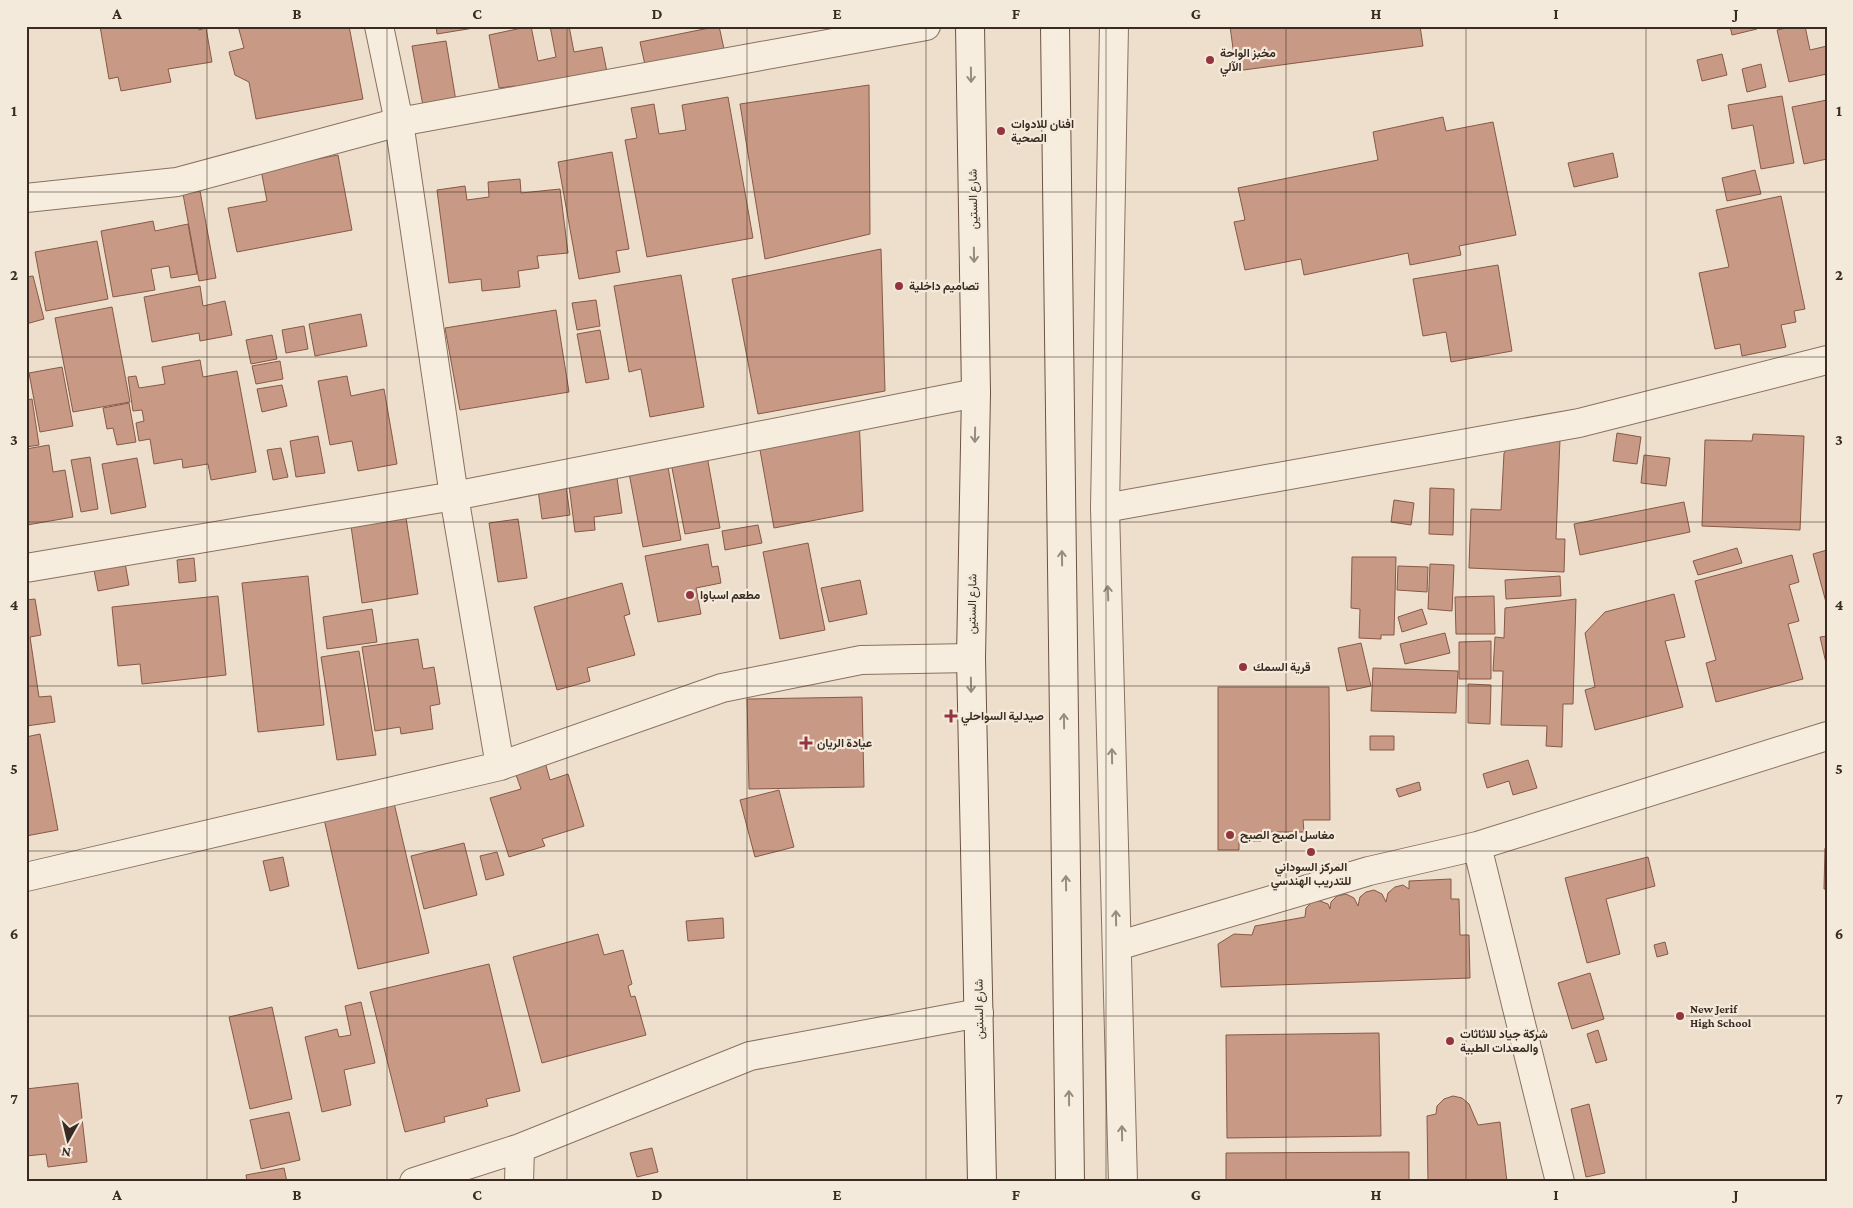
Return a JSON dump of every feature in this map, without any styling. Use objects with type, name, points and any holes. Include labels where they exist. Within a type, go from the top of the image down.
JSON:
[{"type":"street","points":[[379,26],[399,122],[454,496],[500,766]]},
{"type":"street","points":[[26,198],[178,182],[399,122],[926,26]]},
{"type":"street","name":"شارع الستين","points":[[970,26],[976,393],[971,658],[982,1182]]},
{"type":"street","points":[[1055,26],[1070,1182]]},
{"type":"street","points":[[1114,26],[1106,508],[1123,1182]]},
{"type":"street","points":[[1106,508],[1579,423],[1827,360]]},
{"type":"street","points":[[26,568],[454,496],[976,393]]},
{"type":"street","points":[[26,877],[500,766],[722,688],[861,660],[971,658]]},
{"type":"street","points":[[1117,946],[1369,871],[1477,846],[1827,736]]},
{"type":"street","points":[[1477,846],[1560,1182]]},
{"type":"street","points":[[414,1182],[520,1148],[750,1056],[979,1013]]},
{"type":"street","points":[[519,1182],[520,1148]]},
{"type":"building","points":[[100,26],[198,26],[199,30],[206,28],[212,62],[168,69],[171,82],[121,91],[118,77],[109,79]]},
{"type":"building","points":[[238,26],[349,26],[363,99],[256,119],[249,82],[235,75],[229,52],[244,48]]},
{"type":"building","points":[[436,26],[480,26],[480,27],[437,34]]},
{"type":"building","points":[[531,26],[538,61],[556,57],[550,26],[569,26],[574,52],[602,47],[607,72],[516,90],[515,86],[499,88],[489,35]]},
{"type":"building","points":[[719,26],[724,49],[645,65],[640,42]]},
{"type":"building","points":[[1230,26],[1420,26],[1423,46],[1236,71]]},
{"type":"building","points":[[1730,26],[1757,26],[1757,29],[1732,35]]},
{"type":"building","points":[[1805,26],[1810,50],[1827,46],[1827,74],[1789,82],[1777,30]]},
{"type":"building","points":[[446,41],[456,101],[423,106],[412,46]]},
{"type":"building","points":[[1722,54],[1727,75],[1702,81],[1697,60]]},
{"type":"building","points":[[1761,64],[1766,87],[1747,92],[1742,69]]},
{"type":"building","points":[[869,85],[870,234],[765,259],[740,104]]},
{"type":"building","points":[[1782,96],[1794,163],[1761,169],[1753,125],[1732,129],[1728,105]]},
{"type":"building","points":[[728,97],[753,238],[647,257],[625,140],[637,138],[631,108],[654,104],[659,134],[686,130],[682,105]]},
{"type":"building","points":[[1827,100],[1827,159],[1804,164],[1792,107]]},
{"type":"building","points":[[1443,117],[1446,131],[1493,122],[1516,235],[1459,246],[1461,255],[1410,265],[1408,253],[1304,275],[1301,259],[1245,270],[1234,222],[1245,220],[1238,188],[1378,160],[1373,132]]},
{"type":"building","points":[[612,152],[629,249],[616,251],[620,272],[579,279],[558,162]]},
{"type":"building","points":[[1613,153],[1618,177],[1574,187],[1568,163]]},
{"type":"building","points":[[338,155],[352,230],[237,252],[228,208],[267,201],[261,170]]},
{"type":"building","points":[[1755,170],[1761,194],[1727,201],[1722,178]]},
{"type":"building","points":[[520,179],[521,193],[560,189],[568,253],[537,256],[539,268],[518,271],[520,287],[482,291],[481,279],[449,283],[437,190],[465,186],[467,200],[489,197],[488,182]]},
{"type":"building","points":[[200,191],[216,278],[199,281],[183,194]]},
{"type":"building","points":[[1781,196],[1805,309],[1794,311],[1796,322],[1781,325],[1786,347],[1742,356],[1740,344],[1715,349],[1699,273],[1729,267],[1716,210]]},
{"type":"building","points":[[153,221],[155,231],[188,224],[197,274],[171,278],[169,266],[151,269],[155,290],[113,297],[101,231]]},
{"type":"building","points":[[97,241],[108,299],[46,311],[35,252]]},
{"type":"building","points":[[881,249],[885,391],[758,414],[732,279]]},
{"type":"building","points":[[1498,265],[1512,351],[1451,362],[1446,332],[1423,336],[1413,279]]},
{"type":"building","points":[[681,275],[704,407],[650,417],[641,369],[629,372],[614,286]]},
{"type":"building","points":[[33,276],[44,319],[26,324],[26,277]]},
{"type":"building","points":[[200,286],[203,306],[225,301],[232,335],[200,341],[199,333],[152,342],[144,297]]},
{"type":"building","points":[[596,300],[600,326],[577,330],[572,303]]},
{"type":"building","points":[[112,307],[130,402],[73,412],[55,318]]},
{"type":"building","points":[[556,310],[569,392],[460,410],[445,328]]},
{"type":"building","points":[[361,314],[367,346],[315,356],[309,324]]},
{"type":"building","points":[[304,326],[308,349],[286,353],[282,330]]},
{"type":"building","points":[[600,330],[609,379],[586,383],[577,334]]},
{"type":"building","points":[[272,335],[277,359],[251,364],[246,340]]},
{"type":"building","points":[[200,360],[203,377],[237,371],[256,472],[211,480],[208,464],[183,468],[182,459],[154,464],[150,439],[139,441],[136,423],[144,421],[142,410],[133,411],[128,377],[136,376],[139,388],[165,384],[162,367]]},
{"type":"building","points":[[280,361],[283,379],[256,384],[252,366]]},
{"type":"building","points":[[62,367],[73,426],[40,432],[29,373]]},
{"type":"building","points":[[347,376],[351,396],[384,389],[397,464],[358,471],[352,441],[330,445],[318,381]]},
{"type":"building","points":[[282,385],[287,406],[262,412],[257,389]]},
{"type":"building","points":[[32,399],[39,445],[26,447],[26,400]]},
{"type":"building","points":[[129,403],[136,442],[117,445],[113,428],[107,429],[103,408]]},
{"type":"building","points":[[859,416],[863,511],[774,528],[758,439]]},
{"type":"building","points":[[1617,433],[1641,437],[1637,464],[1613,461]]},
{"type":"building","points":[[1753,434],[1804,436],[1800,530],[1702,526],[1705,440],[1752,441]]},
{"type":"building","points":[[318,436],[325,473],[296,477],[290,441]]},
{"type":"building","points":[[1518,438],[1560,439],[1556,539],[1565,539],[1564,572],[1469,568],[1471,509],[1501,510],[1504,453]]},
{"type":"building","points":[[49,445],[53,472],[65,470],[73,517],[27,525],[26,449]]},
{"type":"building","points":[[281,448],[288,477],[273,480],[267,450]]},
{"type":"building","points":[[1644,455],[1670,458],[1666,486],[1641,483]]},
{"type":"building","points":[[707,456],[720,528],[685,534],[671,463]]},
{"type":"building","points":[[90,457],[98,509],[81,512],[71,460]]},
{"type":"building","points":[[137,458],[146,507],[111,514],[102,464]]},
{"type":"building","points":[[668,467],[681,540],[643,547],[629,473]]},
{"type":"building","points":[[617,478],[622,513],[594,517],[595,530],[575,532],[569,485]]},
{"type":"building","points":[[566,486],[570,515],[542,519],[538,490]]},
{"type":"building","points":[[1430,488],[1454,489],[1453,535],[1429,534]]},
{"type":"building","points":[[1394,500],[1414,503],[1411,525],[1391,522]]},
{"type":"building","points":[[1684,502],[1690,532],[1580,555],[1574,524]]},
{"type":"building","points":[[406,518],[418,594],[362,603],[351,526]]},
{"type":"building","points":[[518,519],[527,578],[498,582],[489,523]]},
{"type":"building","points":[[758,525],[762,543],[725,550],[722,531]]},
{"type":"building","points":[[808,543],[825,630],[780,639],[763,552]]},
{"type":"building","points":[[708,544],[712,567],[718,566],[721,583],[696,588],[701,614],[658,622],[645,556]]},
{"type":"building","points":[[1737,548],[1742,563],[1698,575],[1693,561]]},
{"type":"building","points":[[1827,550],[1827,606],[1813,554]]},
{"type":"building","points":[[1792,555],[1799,582],[1789,585],[1799,621],[1788,624],[1803,679],[1716,702],[1706,663],[1716,660],[1695,581]]},
{"type":"building","points":[[1352,557],[1396,557],[1394,635],[1381,635],[1381,639],[1359,638],[1360,609],[1351,608]]},
{"type":"building","points":[[194,558],[196,581],[179,583],[177,560]]},
{"type":"building","points":[[125,563],[129,585],[98,591],[94,570]]},
{"type":"building","points":[[1430,564],[1454,565],[1452,611],[1428,609]]},
{"type":"building","points":[[1398,566],[1428,567],[1427,592],[1397,590]]},
{"type":"building","points":[[308,576],[324,725],[258,732],[242,583]]},
{"type":"building","points":[[1560,576],[1561,596],[1506,599],[1505,580]]},
{"type":"building","points":[[860,580],[867,614],[829,622],[821,588]]},
{"type":"building","points":[[622,583],[630,614],[624,616],[635,655],[587,668],[590,681],[557,690],[534,607]]},
{"type":"building","points":[[1674,594],[1685,637],[1665,641],[1683,707],[1595,730],[1585,690],[1595,687],[1585,633],[1605,612]]},
{"type":"building","points":[[218,596],[226,675],[142,684],[140,664],[118,666],[112,607]]},
{"type":"building","points":[[1494,596],[1495,634],[1456,634],[1455,597]]},
{"type":"building","points":[[35,599],[41,635],[30,637],[39,697],[51,696],[55,722],[26,726],[26,600]]},
{"type":"building","points":[[1576,599],[1573,704],[1563,704],[1562,747],[1546,746],[1547,726],[1501,725],[1503,671],[1493,671],[1495,637],[1504,638],[1505,608]]},
{"type":"building","points":[[372,609],[377,642],[327,649],[323,617]]},
{"type":"building","points":[[1422,609],[1427,624],[1402,632],[1398,617]]},
{"type":"building","points":[[1445,633],[1450,653],[1405,664],[1400,644]]},
{"type":"building","points":[[1827,636],[1827,663],[1826,663],[1820,637]]},
{"type":"building","points":[[418,639],[423,669],[434,667],[440,704],[430,706],[433,729],[401,734],[400,727],[375,731],[362,647]]},
{"type":"building","points":[[1491,641],[1491,679],[1459,679],[1459,642]]},
{"type":"building","points":[[1361,643],[1371,686],[1347,691],[1338,648]]},
{"type":"building","points":[[359,651],[376,755],[337,760],[321,657]]},
{"type":"building","points":[[1373,668],[1458,671],[1456,713],[1371,711]]},
{"type":"building","points":[[1468,684],[1491,685],[1490,724],[1468,723]]},
{"type":"building","points":[[1218,687],[1329,687],[1330,820],[1303,820],[1304,832],[1261,832],[1261,841],[1239,841],[1239,850],[1218,850]]},
{"type":"building","name":"عيادة الريان","points":[[862,697],[864,787],[749,789],[747,699]]},
{"type":"building","points":[[40,734],[58,830],[26,836],[26,737]]},
{"type":"building","points":[[1370,736],[1394,736],[1394,750],[1370,750]]},
{"type":"building","points":[[1528,760],[1537,788],[1513,795],[1509,781],[1487,788],[1483,774]]},
{"type":"building","points":[[545,762],[550,780],[568,774],[584,826],[542,839],[545,846],[509,857],[490,798],[521,789],[515,772]]},
{"type":"building","points":[[1419,782],[1421,790],[1399,797],[1396,789]]},
{"type":"building","points":[[779,790],[794,847],[755,857],[740,800]]},
{"type":"building","points":[[394,803],[429,953],[358,969],[324,819]]},
{"type":"building","points":[[464,843],[477,895],[424,909],[411,856]]},
{"type":"building","points":[[1825,848],[1827,848],[1827,889],[1824,889]]},
{"type":"building","points":[[497,852],[504,875],[486,880],[480,856]]},
{"type":"building","points":[[283,857],[289,886],[270,891],[263,861]]},
{"type":"building","points":[[1648,857],[1655,886],[1606,899],[1620,954],[1587,963],[1565,878]]},
{"type":"building","points":[[1451,879],[1451,899],[1459,899],[1460,935],[1469,935],[1470,978],[1221,987],[1218,944],[1234,934],[1252,935],[1255,926],[1305,917],[1306,908],[1312,902],[1320,901],[1328,904],[1330,909],[1331,902],[1337,896],[1346,894],[1354,898],[1358,906],[1360,897],[1366,892],[1374,890],[1382,894],[1386,902],[1388,893],[1395,887],[1403,885],[1409,889],[1409,881]]},
{"type":"building","points":[[723,918],[724,938],[688,941],[686,921]]},
{"type":"building","points":[[598,934],[604,955],[623,950],[632,984],[628,986],[631,997],[635,996],[646,1035],[542,1063],[513,957]]},
{"type":"building","points":[[1665,942],[1668,954],[1657,957],[1654,945]]},
{"type":"building","points":[[489,964],[520,1091],[486,1099],[488,1106],[444,1117],[445,1122],[405,1132],[370,992]]},
{"type":"building","points":[[1590,973],[1604,1019],[1572,1029],[1558,983]]},
{"type":"building","points":[[361,1002],[375,1063],[344,1070],[351,1105],[322,1112],[305,1037],[337,1029],[339,1037],[351,1035],[345,1006]]},
{"type":"building","points":[[272,1007],[292,1099],[250,1109],[229,1017]]},
{"type":"building","points":[[1598,1030],[1607,1060],[1596,1063],[1587,1034]]},
{"type":"building","points":[[1379,1033],[1381,1136],[1227,1138],[1226,1035]]},
{"type":"building","points":[[78,1083],[87,1162],[48,1167],[46,1154],[26,1156],[26,1089]]},
{"type":"building","points":[[1453,1096],[1462,1098],[1469,1104],[1478,1125],[1500,1122],[1507,1182],[1428,1182],[1427,1116],[1436,1114],[1437,1106],[1444,1099]]},
{"type":"building","points":[[1589,1104],[1605,1173],[1586,1177],[1571,1109]]},
{"type":"building","points":[[289,1112],[300,1160],[261,1169],[250,1120]]},
{"type":"building","points":[[652,1148],[658,1172],[637,1177],[630,1153]]},
{"type":"building","points":[[1409,1152],[1409,1182],[1226,1182],[1226,1153]]},
{"type":"building","points":[[284,1168],[287,1182],[247,1182],[246,1175]]},
{"type":"place","name":"مخبز الواحة الآلي","points":[[1210,60]]},
{"type":"place","name":"افنان للادوات الصحية","points":[[1001,131]]},
{"type":"place","name":"تصاميم داخلية","points":[[899,286]]},
{"type":"place","name":"مطعم اسباوا","points":[[690,595]]},
{"type":"place","name":"قرية السمك","points":[[1243,667]]},
{"type":"place","name":"صيدلية السواحلي","points":[[951,716]]},
{"type":"place","name":"عيادة الريان","points":[[806,743]]},
{"type":"place","name":"مغاسل اصبح الصبح","points":[[1230,835]]},
{"type":"place","name":"المركز السوداني للتدريب الهندسي","points":[[1311,852]]},
{"type":"place","name":"New Jerif High School","points":[[1680,1016]]},
{"type":"place","name":"شركة جياد للاثاثات والمعدات الطبية","points":[[1450,1041]]}]
